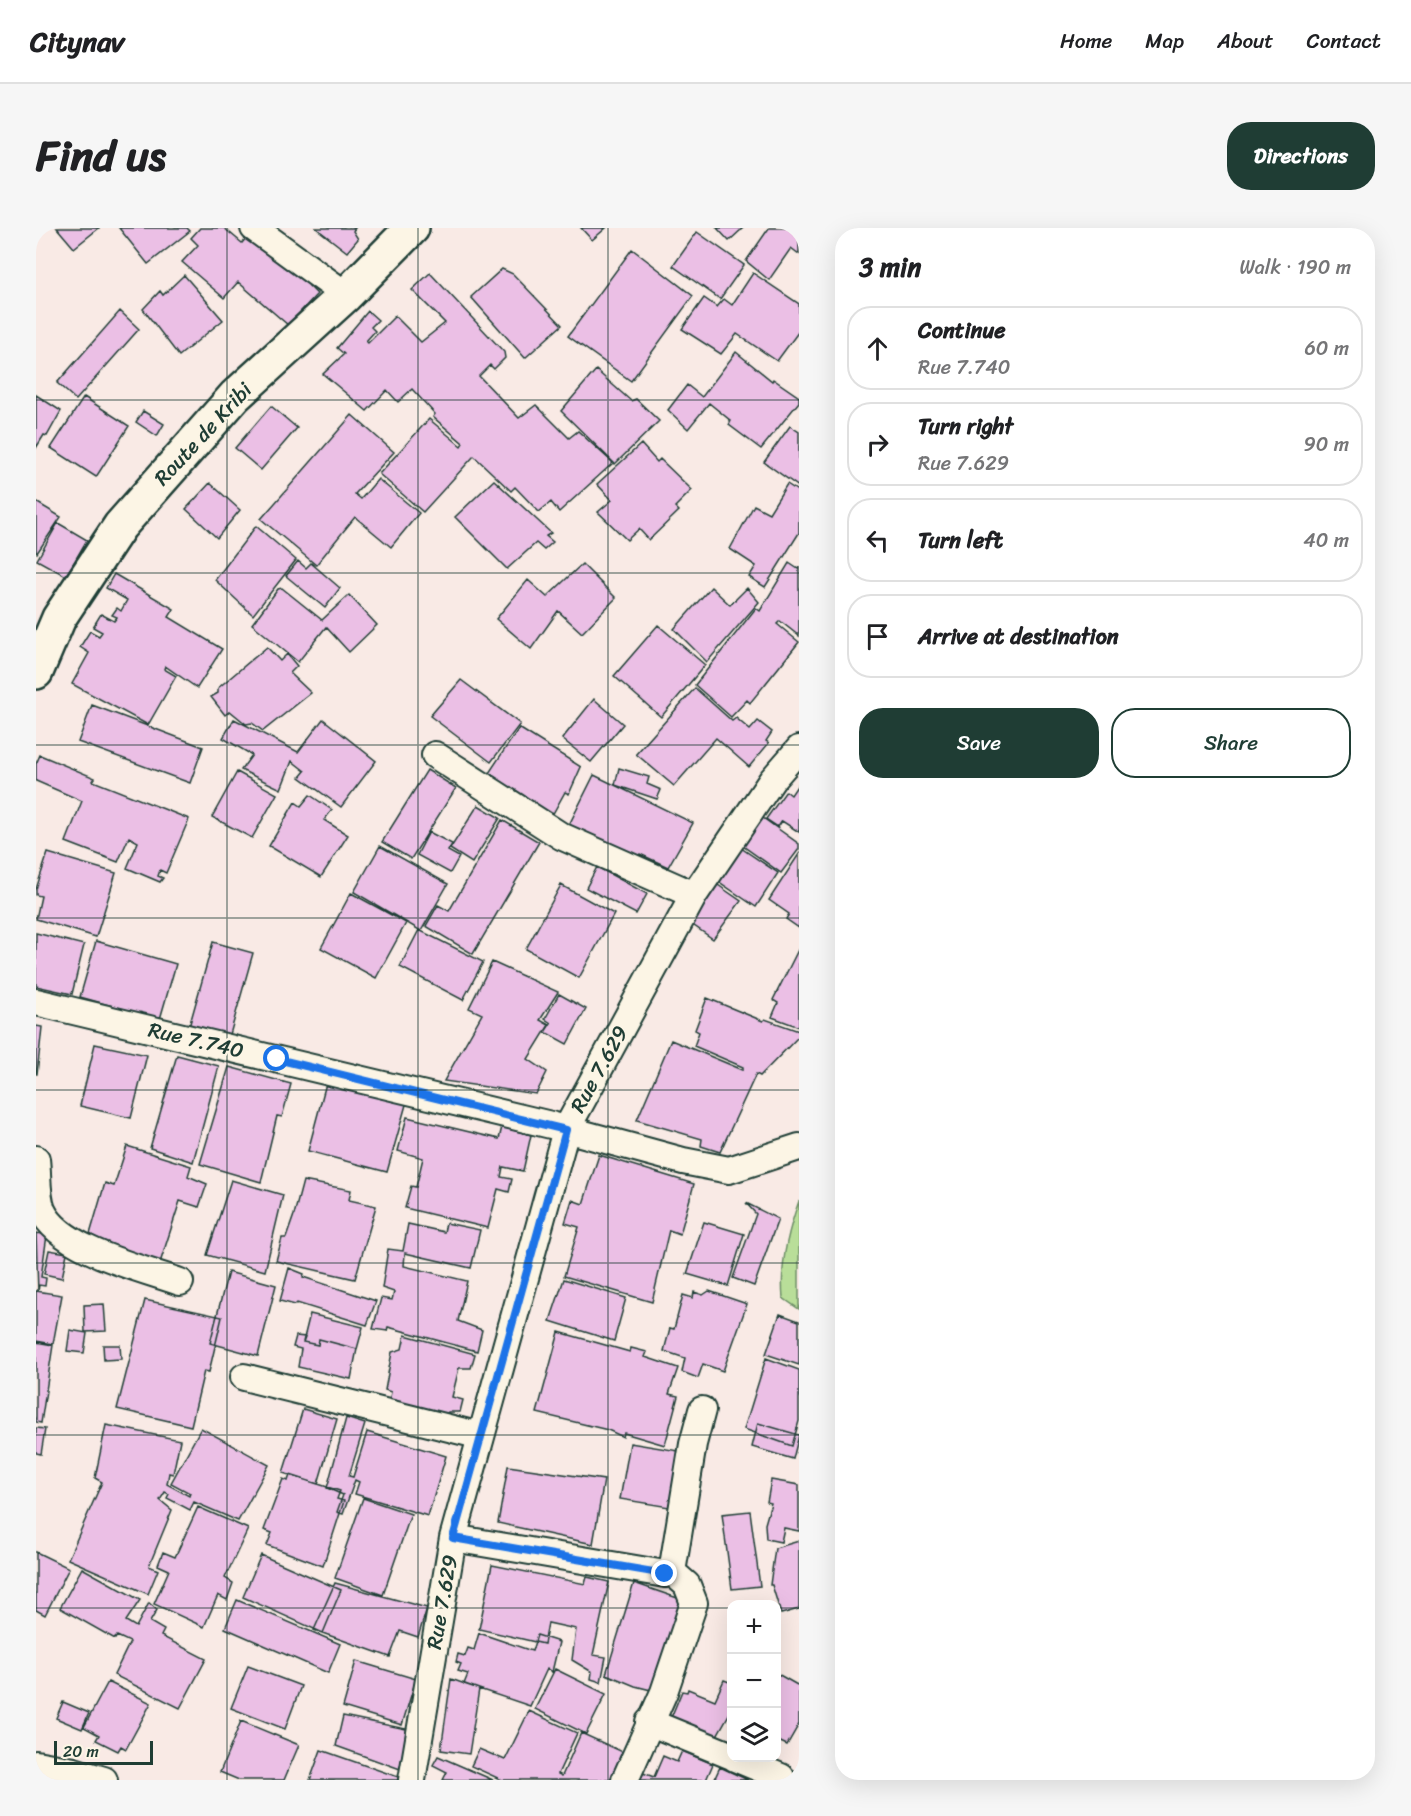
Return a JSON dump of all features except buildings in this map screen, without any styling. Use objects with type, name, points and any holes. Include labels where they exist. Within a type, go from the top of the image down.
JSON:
[{"type":"main road","name":"Route de Kribi","points":[[36,672],[59,618],[120,526],[234,396],[346,295],[412,228]]},
{"type":"street","points":[[254,228],[346,295]]},
{"type":"street","name":"Rue 7.629","points":[[412,1780],[453,1538],[566,1130],[694,895],[772,780],[799,749]]},
{"type":"street","points":[[435,755],[561,836],[694,895]]},
{"type":"street","name":"Rue 7.740","points":[[36,1002],[566,1130],[683,1161],[729,1170],[799,1147]]},
{"type":"street","points":[[36,1159],[42,1210],[58,1230],[97,1253],[180,1282]]},
{"type":"street","points":[[244,1377],[482,1436]]},
{"type":"street","points":[[672,1572],[693,1444],[702,1410]]},
{"type":"street","points":[[453,1538],[601,1565],[665,1574],[672,1572]]},
{"type":"street","points":[[625,1780],[664,1692],[694,1603],[687,1585],[672,1572]]},
{"type":"street","points":[[650,1722],[727,1754]]},
{"type":"street","points":[[745,1762],[781,1777]]},
{"type":"street","points":[[36,1764],[99,1779]]},
{"type":"green space","points":[[799,1201],[799,1309],[783,1298],[782,1286],[791,1224]]},
{"type":"route","points":[[277,1059],[566,1130],[453,1538],[601,1565],[665,1574]]}]
